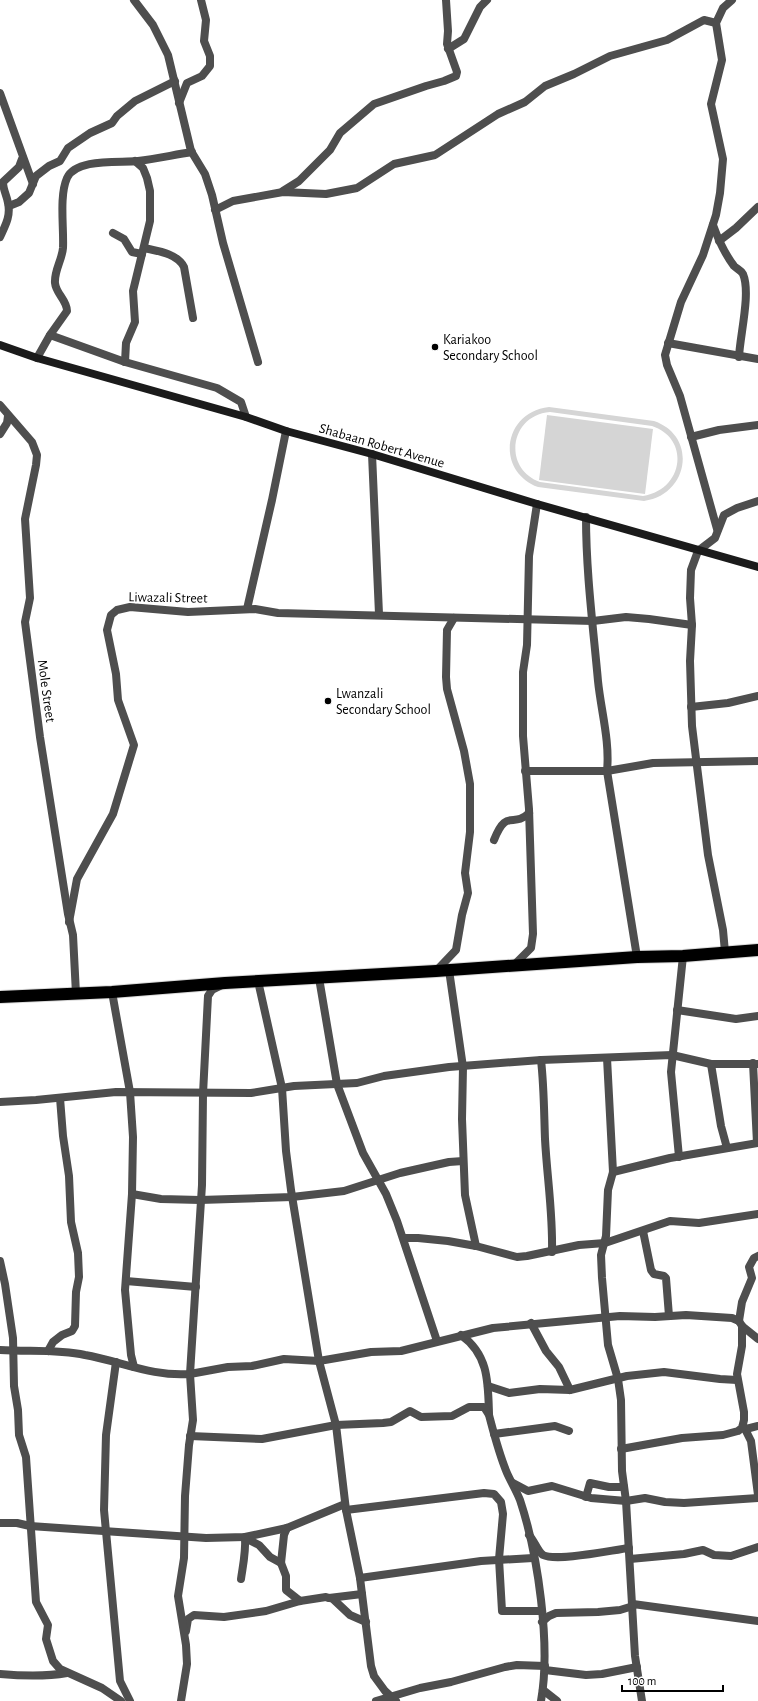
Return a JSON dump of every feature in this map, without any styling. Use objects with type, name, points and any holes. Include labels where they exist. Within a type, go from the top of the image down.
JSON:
[{"type":"highway","points":[[0,997],[112,992],[225,983],[436,971],[637,957],[683,956],[725,952],[757,952]]},
{"type":"street","points":[[134,0],[153,26],[163,44],[175,81],[179,103],[192,152],[205,174],[223,243],[258,362]]},
{"type":"street","points":[[179,103],[187,83],[202,76],[210,66],[210,56],[204,41],[206,20],[202,0]]},
{"type":"street","points":[[282,192],[299,180],[316,164],[330,150],[340,133],[374,104],[455,77],[457,72],[448,49],[446,0]]},
{"type":"street","points":[[448,49],[464,39],[480,7],[487,0]]},
{"type":"street","points":[[717,529],[680,396],[667,365],[665,355],[681,302],[703,254],[713,225],[720,193],[724,165],[711,104],[722,60],[716,23],[723,8],[732,0]]},
{"type":"street","points":[[215,210],[233,202],[282,192],[322,195],[357,188],[394,164],[435,155],[498,114],[525,102],[545,86],[574,74],[610,56],[634,48],[660,43],[704,20],[716,23]]},
{"type":"street","points":[[9,206],[19,202],[29,193],[36,176],[49,166],[60,161],[65,151],[77,141],[112,123],[117,116],[135,101],[175,81]]},
{"type":"street","points":[[0,94],[11,122],[22,159],[33,184]]},
{"type":"street","points":[[37,358],[67,307],[57,292],[55,282],[63,249],[64,192],[66,179],[71,172],[81,166],[135,161],[192,152]]},
{"type":"street","points":[[0,237],[6,223],[9,206],[3,182],[19,167],[22,159]]},
{"type":"street","points":[[125,362],[126,343],[135,322],[133,291],[150,221],[150,191],[146,172],[135,161]]},
{"type":"street","points":[[719,241],[736,228],[758,207]]},
{"type":"street","points":[[713,225],[719,241],[735,266],[740,270],[744,279],[745,306],[739,357]]},
{"type":"street","points":[[113,233],[124,239],[132,252],[143,251],[167,253],[181,262],[184,267],[193,318]]},
{"type":"street","points":[[50,335],[125,362],[217,388],[241,402],[246,417]]},
{"type":"street","points":[[668,343],[739,357],[758,359]]},
{"type":"street","name":"Shabaan Robert Avenue","points":[[0,345],[37,358],[246,417],[286,431],[372,454],[537,504],[758,567]]},
{"type":"street","name":"Mole Street","points":[[0,405],[32,442],[37,455],[25,519],[30,598],[25,622],[39,729],[69,922],[73,935],[76,994]]},
{"type":"street","points":[[0,434],[7,423],[8,416]]},
{"type":"street","points":[[691,437],[719,430],[758,425]]},
{"type":"street","points":[[247,610],[279,471],[286,431]]},
{"type":"street","points":[[372,454],[379,614]]},
{"type":"street","points":[[725,952],[724,930],[709,862],[696,763],[690,661],[692,625],[690,598],[691,570],[698,551],[713,540],[724,515],[737,508],[758,501]]},
{"type":"street","points":[[513,966],[526,954],[532,944],[533,915],[529,813],[523,736],[523,672],[527,645],[529,556],[537,504]]},
{"type":"street","points":[[713,511],[737,508]]},
{"type":"street","points":[[586,517],[587,566],[598,681],[608,751],[607,771],[637,957]]},
{"type":"street","name":"Liwazali Street","points":[[69,922],[77,879],[113,814],[134,745],[118,700],[116,674],[107,630],[111,615],[117,610],[130,607],[188,612],[247,610],[278,613],[379,614],[454,618],[593,621],[626,617],[692,625]]},
{"type":"street","points":[[436,971],[456,950],[462,915],[468,893],[465,873],[470,832],[470,784],[464,751],[447,689],[446,677],[446,630],[454,618]]},
{"type":"street","points":[[692,707],[728,703],[758,696]]},
{"type":"street","points":[[525,771],[607,771],[653,763],[758,761]]},
{"type":"street","points":[[494,840],[502,823],[509,820],[524,818],[529,813]]},
{"type":"street","points":[[679,1157],[672,1090],[672,1055],[683,956]]},
{"type":"street","points":[[449,970],[464,1066],[463,1161],[467,1208],[476,1246]]},
{"type":"street","points":[[319,978],[337,1084],[363,1153],[386,1194],[404,1238],[437,1341]]},
{"type":"street","points":[[258,981],[282,1088],[286,1151],[292,1197],[319,1361],[336,1426],[346,1507],[360,1578],[373,1674],[385,1692],[394,1699]]},
{"type":"street","points":[[186,1645],[178,1596],[182,1576],[185,1535],[185,1496],[190,1436],[193,1420],[190,1374],[196,1287],[208,996],[212,990],[225,983]]},
{"type":"street","points":[[112,992],[130,1092],[133,1136],[132,1194],[125,1295],[134,1367]]},
{"type":"street","points":[[677,1010],[736,1019],[758,1016]]},
{"type":"street","points":[[0,1102],[130,1092],[185,1092],[203,1094],[251,1093],[282,1088],[357,1083],[384,1076],[464,1066],[540,1060],[672,1055],[711,1064],[755,1063],[757,1143],[679,1157],[613,1172]]},
{"type":"street","points":[[606,1058],[613,1172],[608,1190],[605,1243],[601,1261],[608,1345],[618,1379],[621,1400],[621,1449],[630,1559],[636,1667],[642,1701]]},
{"type":"street","points":[[540,1060],[545,1093],[545,1139],[552,1202],[552,1252]]},
{"type":"street","points":[[711,1064],[720,1126],[726,1148]]},
{"type":"street","points":[[48,1351],[54,1342],[62,1335],[72,1331],[76,1326],[76,1292],[79,1277],[78,1253],[71,1222],[69,1176],[63,1136],[60,1098]]},
{"type":"street","points":[[132,1194],[162,1199],[200,1200],[292,1197],[344,1191],[422,1167],[463,1161]]},
{"type":"street","points":[[404,1238],[431,1239],[476,1246],[517,1257],[552,1252],[592,1243],[605,1243],[670,1221],[699,1223],[758,1214]]},
{"type":"street","points":[[643,1231],[651,1270],[654,1274],[664,1276],[666,1278],[669,1316]]},
{"type":"street","points":[[513,1483],[528,1491],[552,1486],[586,1497],[626,1501],[645,1498],[665,1502],[692,1503],[758,1496],[751,1441],[744,1427],[744,1412],[737,1380],[742,1346],[742,1302],[752,1278],[749,1267],[754,1258],[758,1256]]},
{"type":"street","points":[[0,1261],[13,1338],[14,1386],[19,1418],[19,1435],[26,1457],[36,1604],[48,1625],[46,1639],[53,1661],[60,1669],[102,1688],[121,1701]]},
{"type":"street","points":[[126,1281],[196,1287]]},
{"type":"street","points":[[0,1350],[48,1351],[84,1354],[164,1374],[190,1374],[228,1367],[252,1366],[284,1359],[319,1361],[371,1352],[401,1351],[493,1328],[531,1323],[606,1317],[686,1315],[727,1317],[741,1323],[758,1339]]},
{"type":"street","points":[[531,1323],[546,1351],[559,1367],[570,1390]]},
{"type":"street","points":[[461,1335],[475,1347],[485,1368],[488,1386],[489,1414],[494,1434],[507,1473],[520,1500],[529,1535],[542,1622],[545,1668],[541,1701]]},
{"type":"street","points":[[116,1362],[106,1435],[104,1510],[120,1681],[130,1701]]},
{"type":"street","points":[[488,1386],[513,1394],[540,1390],[570,1390],[618,1379],[664,1372],[720,1380],[737,1380]]},
{"type":"street","points":[[190,1436],[262,1439],[336,1426],[391,1422],[410,1411],[421,1417],[452,1416],[469,1407],[481,1406],[486,1409],[489,1414]]},
{"type":"street","points":[[494,1434],[555,1426],[569,1431]]},
{"type":"street","points":[[621,1449],[682,1438],[732,1433],[744,1427],[758,1426]]},
{"type":"street","points":[[586,1497],[590,1483],[624,1487]]},
{"type":"street","points":[[0,1523],[185,1535],[206,1538],[245,1538],[286,1528],[346,1507],[491,1493],[497,1497],[502,1506],[499,1559],[502,1611],[541,1611]]},
{"type":"street","points":[[286,1528],[281,1563],[286,1576],[286,1591],[300,1601]]},
{"type":"street","points":[[529,1535],[540,1551],[546,1556],[587,1555],[629,1548]]},
{"type":"street","points":[[245,1538],[262,1547],[266,1554],[281,1563]]},
{"type":"street","points":[[241,1579],[242,1562],[246,1553],[245,1538]]},
{"type":"street","points":[[630,1559],[684,1554],[703,1550],[711,1555],[731,1556],[758,1547]]},
{"type":"street","points":[[360,1578],[499,1559],[533,1558]]},
{"type":"street","points":[[181,1701],[187,1664],[187,1625],[188,1619],[194,1615],[224,1616],[266,1611],[300,1601],[362,1594]]},
{"type":"street","points":[[328,1598],[333,1599],[350,1615],[366,1622]]},
{"type":"street","points":[[542,1622],[549,1616],[556,1613],[620,1610],[633,1605],[758,1621]]},
{"type":"street","points":[[376,1701],[394,1699],[420,1688],[517,1665],[586,1675],[602,1674],[636,1667]]},
{"type":"street","points":[[0,1674],[30,1677],[37,1675],[48,1676],[67,1673]]},
{"type":"street","points":[[543,1690],[557,1701]]},
{"type":"shaded area","points":[[549,407],[654,421],[668,428],[677,439],[682,451],[682,464],[679,477],[671,488],[659,496],[644,501],[538,487],[524,479],[515,468],[510,456],[510,443],[514,430],[522,419],[534,411]],"holes":[[[550,412],[652,426],[664,432],[673,442],[677,452],[677,464],[674,475],[667,484],[656,492],[643,496],[540,482],[528,475],[520,466],[516,454],[516,443],[519,432],[526,422],[537,415]]]},
{"type":"shaded area","points":[[547,415],[653,429],[645,494],[539,480]]},
{"type":"place","name":"Kariakoo Secondary School","points":[[435,347]]},
{"type":"place","name":"Lwanzali Secondary School","points":[[328,701]]}]
